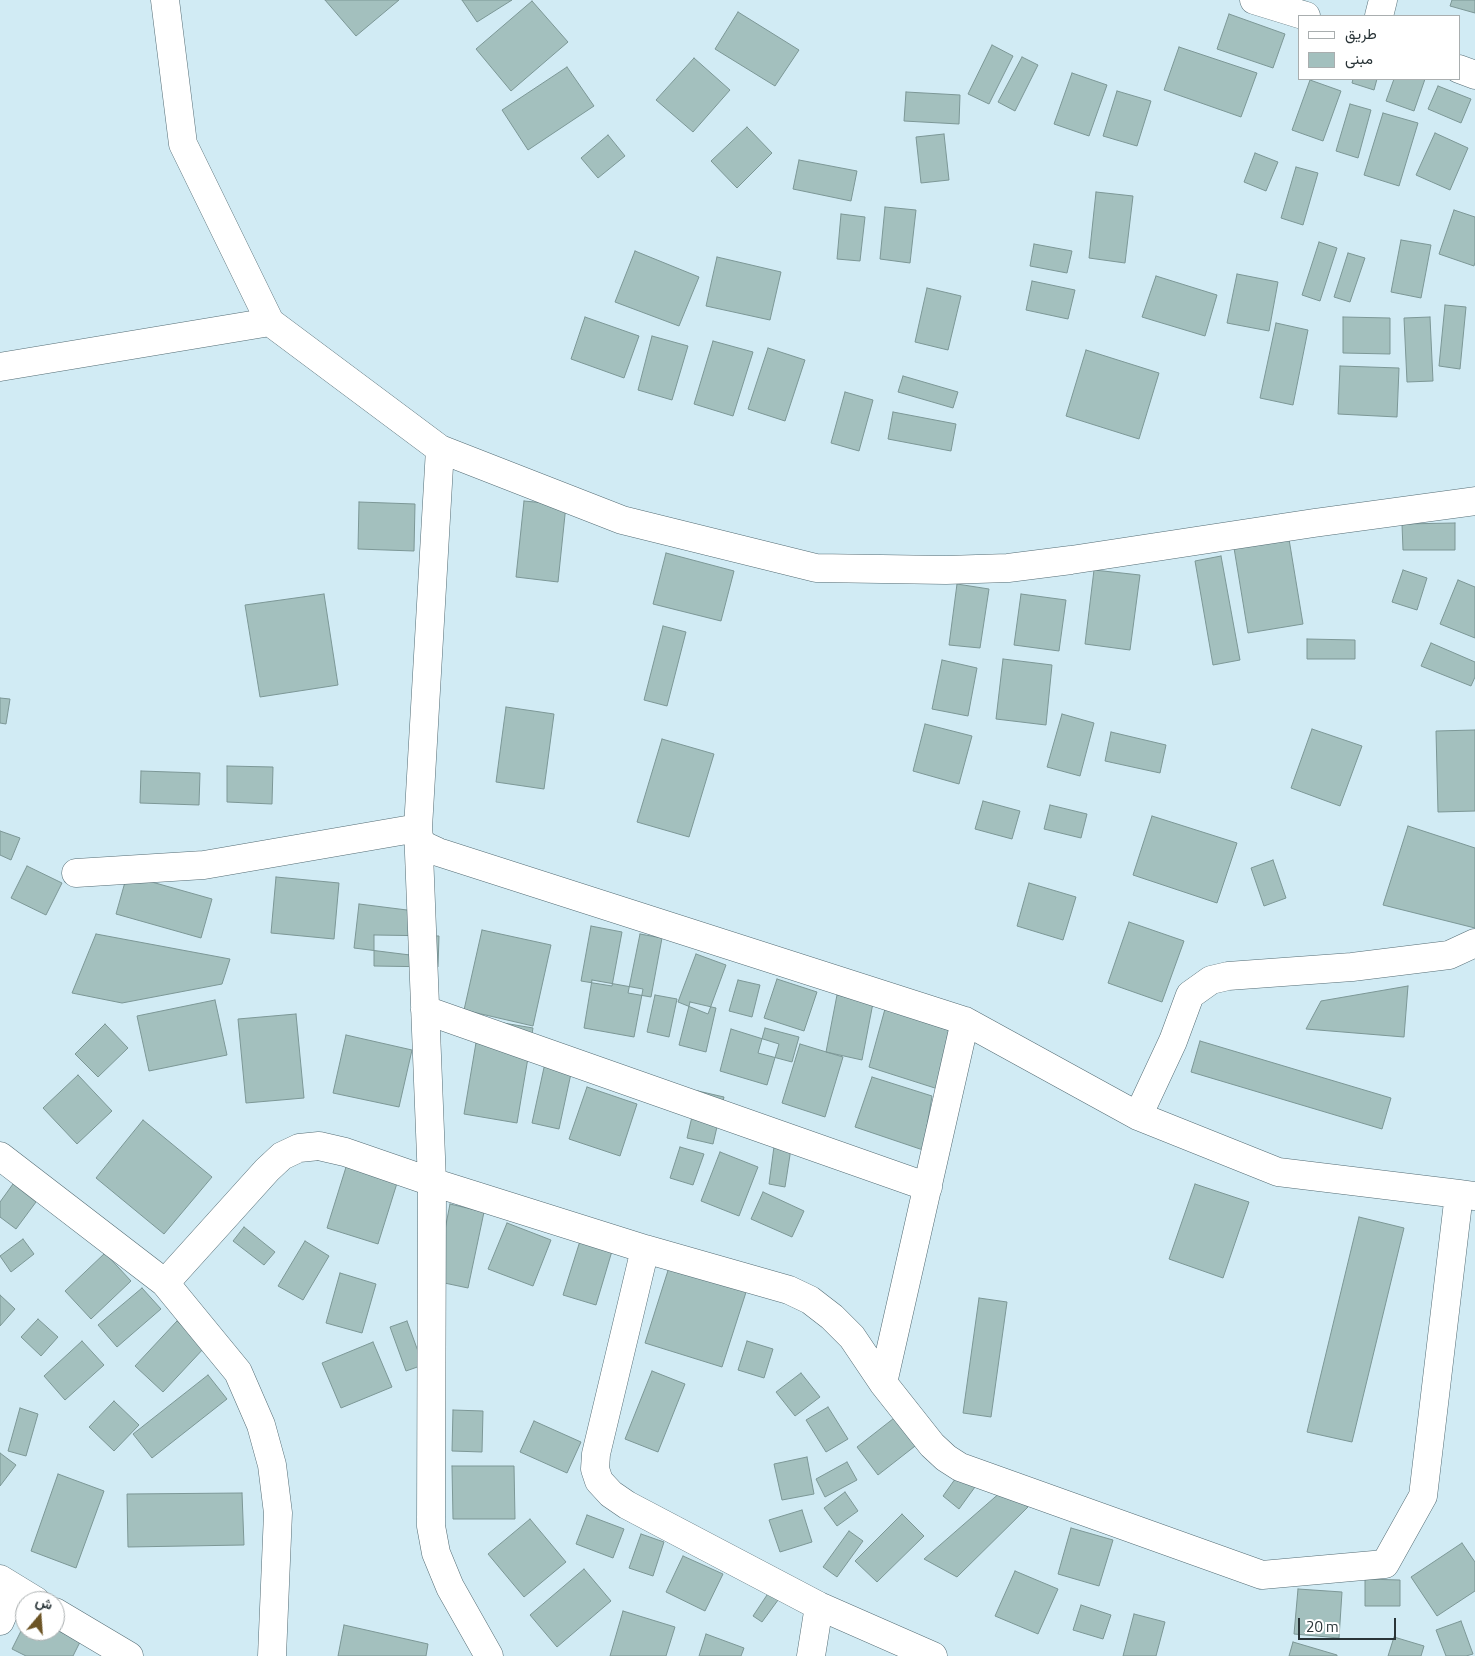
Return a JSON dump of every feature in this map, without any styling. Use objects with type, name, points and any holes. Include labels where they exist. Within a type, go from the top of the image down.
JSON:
[{"type":"street","points":[[165,0],[183,144],[270,322],[440,450],[622,520],[816,568],[946,570],[1008,568],[1071,560],[1314,522],[1475,501]]},
{"type":"street","points":[[1254,0],[1303,15]]},
{"type":"street","points":[[1379,15],[1383,0]]},
{"type":"street","points":[[1460,69],[1475,76]]},
{"type":"street","points":[[0,367],[270,322]]},
{"type":"street","points":[[440,450],[418,828],[432,1182],[431,1526],[436,1553],[450,1587],[489,1656]]},
{"type":"street","points":[[76,872],[204,865],[418,828]]},
{"type":"street","points":[[166,1283],[267,1170],[282,1156],[299,1148],[319,1146],[345,1152],[432,1182],[645,1249],[789,1290],[810,1300],[832,1317],[852,1337],[883,1383],[932,1445],[946,1458],[960,1467],[1262,1575],[1385,1564],[1423,1496],[1467,1195],[1278,1172],[1138,1116],[965,1021],[438,852],[425,846],[419,839],[418,828]]},
{"type":"street","points":[[1138,1116],[1173,1041],[1190,995],[1211,980],[1228,976],[1352,967],[1449,955],[1475,943]]},
{"type":"street","points":[[425,1010],[928,1187]]},
{"type":"street","points":[[883,1383],[965,1021]]},
{"type":"street","points":[[0,1156],[166,1283],[238,1372],[261,1425],[270,1457],[278,1513],[272,1656]]},
{"type":"street","points":[[645,1249],[596,1454],[595,1469],[599,1481],[611,1494],[627,1505],[819,1606],[933,1656]]},
{"type":"street","points":[[0,1621],[17,1589]]},
{"type":"street","points":[[811,1656],[819,1606]]},
{"type":"street","points":[[65,1618],[129,1656]]},
{"type":"building","points":[[325,0],[399,0],[356,36]]},
{"type":"building","points":[[462,0],[512,0],[477,22]]},
{"type":"building","points":[[1452,0],[1475,0],[1475,13],[1450,6]]},
{"type":"building","points":[[532,1],[568,42],[511,91],[476,49]]},
{"type":"building","points":[[738,12],[799,50],[775,86],[715,49]]},
{"type":"building","points":[[1229,14],[1285,34],[1273,68],[1217,49]]},
{"type":"building","points":[[992,45],[1013,56],[989,104],[968,94]]},
{"type":"building","points":[[1179,47],[1257,73],[1241,117],[1164,90]]},
{"type":"building","points":[[1022,57],[1038,65],[1015,111],[998,102]]},
{"type":"building","points":[[694,58],[730,90],[693,132],[656,100]]},
{"type":"building","points":[[567,67],[594,106],[528,150],[502,110]]},
{"type":"building","points":[[1072,73],[1107,85],[1089,136],[1054,124]]},
{"type":"building","points":[[1310,80],[1341,91],[1323,141],[1292,130]]},
{"type":"building","points":[[1353,80],[1377,80],[1374,90],[1352,83]]},
{"type":"building","points":[[1394,80],[1425,80],[1414,111],[1386,101]]},
{"type":"building","points":[[1438,86],[1471,99],[1461,123],[1428,109]]},
{"type":"building","points":[[1117,91],[1151,101],[1137,146],[1103,136]]},
{"type":"building","points":[[906,92],[960,95],[959,124],[904,121]]},
{"type":"building","points":[[1350,104],[1371,110],[1358,158],[1336,151]]},
{"type":"building","points":[[1383,113],[1418,123],[1399,186],[1364,175]]},
{"type":"building","points":[[747,127],[772,153],[737,188],[711,161]]},
{"type":"building","points":[[1435,133],[1468,148],[1450,190],[1416,175]]},
{"type":"building","points":[[944,134],[949,180],[921,183],[916,137]]},
{"type":"building","points":[[608,135],[625,156],[598,178],[581,158]]},
{"type":"building","points":[[1255,153],[1278,162],[1266,191],[1244,182]]},
{"type":"building","points":[[799,160],[857,171],[851,201],[793,189]]},
{"type":"building","points":[[1296,167],[1318,173],[1303,225],[1281,218]]},
{"type":"building","points":[[1096,192],[1133,196],[1125,263],[1089,258]]},
{"type":"building","points":[[885,207],[916,210],[910,263],[880,259]]},
{"type":"building","points":[[1454,210],[1475,217],[1474,266],[1439,254]]},
{"type":"building","points":[[841,214],[865,217],[860,261],[837,259]]},
{"type":"building","points":[[1401,240],[1431,245],[1421,298],[1391,292]]},
{"type":"building","points":[[1319,242],[1337,248],[1320,301],[1302,295]]},
{"type":"building","points":[[1034,244],[1072,251],[1067,273],[1030,266]]},
{"type":"building","points":[[635,251],[699,277],[679,326],[615,302]]},
{"type":"building","points":[[1348,253],[1365,258],[1350,302],[1334,297]]},
{"type":"building","points":[[717,257],[781,272],[770,320],[706,306]]},
{"type":"building","points":[[1237,274],[1278,282],[1269,331],[1227,323]]},
{"type":"building","points":[[1156,276],[1217,295],[1205,336],[1142,317]]},
{"type":"building","points":[[1032,281],[1075,290],[1068,319],[1026,310]]},
{"type":"building","points":[[927,288],[961,296],[948,350],[915,342]]},
{"type":"building","points":[[1445,305],[1466,307],[1460,369],[1439,366]]},
{"type":"building","points":[[585,317],[639,336],[624,378],[571,359]]},
{"type":"building","points":[[1343,317],[1390,318],[1390,354],[1343,353]]},
{"type":"building","points":[[1430,317],[1433,381],[1407,382],[1404,318]]},
{"type":"building","points":[[1276,323],[1308,330],[1293,405],[1260,398]]},
{"type":"building","points":[[652,336],[688,346],[672,400],[638,390]]},
{"type":"building","points":[[713,341],[753,352],[733,416],[694,404]]},
{"type":"building","points":[[768,348],[805,360],[785,421],[748,409]]},
{"type":"building","points":[[1086,350],[1159,373],[1139,439],[1066,416]]},
{"type":"building","points":[[1340,366],[1399,368],[1397,417],[1338,414]]},
{"type":"building","points":[[903,376],[958,392],[953,408],[898,392]]},
{"type":"building","points":[[845,392],[873,400],[859,451],[831,443]]},
{"type":"building","points":[[893,412],[956,424],[951,451],[888,439]]},
{"type":"building","points":[[524,501],[566,505],[558,582],[516,577]]},
{"type":"building","points":[[359,502],[415,504],[414,551],[358,549]]},
{"type":"building","points":[[1455,523],[1455,550],[1403,550],[1402,524]]},
{"type":"building","points":[[1288,533],[1303,624],[1248,633],[1233,542]]},
{"type":"building","points":[[666,553],[734,571],[721,621],[653,604]]},
{"type":"building","points":[[1221,556],[1240,660],[1213,665],[1195,561]]},
{"type":"building","points":[[1094,570],[1140,575],[1130,650],[1085,644]]},
{"type":"building","points":[[1403,570],[1427,578],[1417,610],[1392,602]]},
{"type":"building","points":[[1458,580],[1475,587],[1475,638],[1440,624]]},
{"type":"building","points":[[957,584],[989,589],[980,648],[949,645]]},
{"type":"building","points":[[324,594],[338,685],[260,697],[245,605]]},
{"type":"building","points":[[1021,594],[1066,600],[1059,651],[1014,645]]},
{"type":"building","points":[[663,626],[686,632],[667,706],[644,700]]},
{"type":"building","points":[[1307,639],[1355,640],[1355,659],[1307,659]]},
{"type":"building","points":[[1431,643],[1475,662],[1475,677],[1471,686],[1421,666]]},
{"type":"building","points":[[1003,659],[1052,665],[1046,725],[996,719]]},
{"type":"building","points":[[942,660],[977,668],[968,716],[932,709]]},
{"type":"building","points":[[0,698],[10,699],[6,724],[0,723]]},
{"type":"building","points":[[506,707],[554,714],[544,789],[496,782]]},
{"type":"building","points":[[1062,714],[1094,723],[1080,776],[1047,767]]},
{"type":"building","points":[[925,724],[972,736],[959,784],[913,771]]},
{"type":"building","points":[[1312,729],[1362,746],[1340,806],[1291,788]]},
{"type":"building","points":[[1475,730],[1475,811],[1438,812],[1436,731]]},
{"type":"building","points":[[1111,732],[1166,745],[1160,773],[1105,761]]},
{"type":"building","points":[[662,739],[714,754],[689,837],[637,822]]},
{"type":"building","points":[[227,766],[273,767],[272,804],[227,802]]},
{"type":"building","points":[[141,771],[200,773],[199,805],[140,803]]},
{"type":"building","points":[[983,801],[1020,811],[1012,839],[975,829]]},
{"type":"building","points":[[1050,805],[1087,814],[1081,838],[1044,829]]},
{"type":"building","points":[[1152,816],[1237,843],[1217,903],[1133,875]]},
{"type":"building","points":[[1408,826],[1475,848],[1475,928],[1383,905]]},
{"type":"building","points":[[0,831],[20,838],[11,860],[0,855]]},
{"type":"building","points":[[1273,860],[1286,898],[1264,906],[1251,868]]},
{"type":"building","points":[[27,866],[62,883],[46,915],[11,898]]},
{"type":"building","points":[[127,875],[212,899],[201,938],[116,914]]},
{"type":"building","points":[[276,877],[339,883],[334,939],[271,933]]},
{"type":"building","points":[[1029,883],[1076,897],[1063,940],[1017,926]]},
{"type":"building","points":[[359,904],[415,911],[410,955],[354,948]]},
{"type":"building","points":[[1129,922],[1184,941],[1162,1002],[1108,983]]},
{"type":"building","points":[[591,926],[622,932],[612,986],[581,981]]},
{"type":"building","points":[[482,930],[551,945],[533,1026],[464,1010]]},
{"type":"building","points":[[96,934],[230,959],[222,984],[122,1003],[72,993]]},
{"type":"building","points":[[640,934],[662,938],[651,997],[628,993]]},
{"type":"building","points":[[374,935],[439,936],[438,967],[374,966]]},
{"type":"building","points":[[696,954],[726,965],[708,1014],[678,1002]]},
{"type":"building","points":[[777,979],[817,992],[804,1031],[764,1018]]},
{"type":"building","points":[[592,980],[643,989],[634,1037],[584,1028]]},
{"type":"building","points":[[738,980],[760,985],[752,1017],[729,1011]]},
{"type":"building","points":[[1408,986],[1404,1037],[1306,1029],[1321,1001]]},
{"type":"building","points":[[655,995],[677,999],[669,1037],[647,1032]]},
{"type":"building","points":[[837,995],[873,1003],[862,1060],[826,1052]]},
{"type":"building","points":[[215,1000],[227,1055],[149,1071],[137,1016]]},
{"type":"building","points":[[690,1002],[716,1008],[706,1052],[679,1045]]},
{"type":"building","points":[[885,1009],[954,1032],[938,1089],[869,1067]]},
{"type":"building","points":[[296,1014],[304,1098],[246,1103],[238,1019]]},
{"type":"building","points":[[480,1019],[533,1028],[517,1123],[464,1114]]},
{"type":"building","points":[[105,1024],[128,1048],[98,1077],[75,1054]]},
{"type":"building","points":[[765,1028],[799,1037],[792,1062],[758,1053]]},
{"type":"building","points":[[731,1029],[779,1044],[767,1085],[720,1071]]},
{"type":"building","points":[[346,1035],[412,1050],[399,1107],[333,1093]]},
{"type":"building","points":[[1200,1041],[1391,1098],[1382,1129],[1191,1072]]},
{"type":"building","points":[[800,1044],[843,1057],[825,1117],[782,1103]]},
{"type":"building","points":[[548,1049],[575,1055],[559,1129],[532,1123]]},
{"type":"building","points":[[78,1075],[112,1111],[77,1144],[43,1108]]},
{"type":"building","points":[[872,1077],[932,1096],[923,1150],[855,1127]]},
{"type":"building","points":[[587,1087],[637,1104],[620,1156],[569,1139]]},
{"type":"building","points":[[698,1091],[724,1097],[713,1144],[687,1138]]},
{"type":"building","points":[[143,1120],[212,1177],[164,1234],[96,1178]]},
{"type":"building","points":[[775,1139],[792,1142],[785,1187],[769,1184]]},
{"type":"building","points":[[680,1147],[704,1154],[693,1185],[670,1178]]},
{"type":"building","points":[[720,1152],[758,1167],[739,1216],[701,1201]]},
{"type":"building","points":[[347,1164],[398,1180],[378,1244],[327,1228]]},
{"type":"building","points":[[13,1184],[36,1202],[16,1229],[0,1217],[0,1202]]},
{"type":"building","points":[[1195,1184],[1249,1202],[1223,1278],[1169,1259]]},
{"type":"building","points":[[763,1192],[804,1211],[792,1237],[751,1219]]},
{"type":"building","points":[[450,1204],[484,1212],[468,1288],[435,1281]]},
{"type":"building","points":[[1359,1217],[1404,1228],[1352,1442],[1307,1432]]},
{"type":"building","points":[[507,1223],[551,1240],[533,1286],[488,1269]]},
{"type":"building","points":[[244,1227],[275,1252],[264,1265],[233,1241]]},
{"type":"building","points":[[23,1239],[34,1254],[11,1272],[0,1256]]},
{"type":"building","points":[[305,1241],[329,1256],[303,1300],[278,1286]]},
{"type":"building","points":[[580,1241],[612,1251],[596,1305],[563,1295]]},
{"type":"building","points":[[105,1253],[131,1281],[91,1319],[65,1291]]},
{"type":"building","points":[[671,1261],[748,1286],[722,1367],[645,1343]]},
{"type":"building","points":[[340,1273],[376,1284],[362,1333],[326,1323]]},
{"type":"building","points":[[142,1288],[161,1309],[117,1347],[98,1325]]},
{"type":"building","points":[[0,1295],[15,1309],[0,1326]]},
{"type":"building","points":[[979,1298],[1007,1302],[991,1417],[963,1413]]},
{"type":"building","points":[[38,1319],[58,1337],[41,1356],[21,1337]]},
{"type":"building","points":[[177,1321],[205,1347],[163,1392],[135,1366]]},
{"type":"building","points":[[407,1321],[423,1365],[406,1371],[390,1327]]},
{"type":"building","points":[[82,1341],[104,1365],[65,1400],[44,1376]]},
{"type":"building","points":[[747,1341],[773,1349],[764,1378],[738,1370]]},
{"type":"building","points":[[373,1342],[392,1387],[341,1408],[322,1363]]},
{"type":"building","points":[[652,1371],[685,1384],[658,1452],[625,1439]]},
{"type":"building","points":[[801,1373],[820,1397],[795,1416],[776,1392]]},
{"type":"building","points":[[208,1375],[227,1399],[152,1458],[133,1434]]},
{"type":"building","points":[[114,1401],[139,1425],[114,1451],[89,1427]]},
{"type":"building","points":[[828,1407],[848,1439],[826,1452],[806,1420]]},
{"type":"building","points":[[20,1408],[38,1414],[26,1456],[8,1451]]},
{"type":"building","points":[[453,1410],[483,1411],[482,1452],[452,1451]]},
{"type":"building","points":[[898,1415],[919,1443],[878,1475],[857,1447]]},
{"type":"building","points":[[534,1421],[581,1442],[567,1473],[520,1452]]},
{"type":"building","points":[[0,1453],[16,1465],[0,1486]]},
{"type":"building","points":[[807,1457],[814,1494],[782,1500],[774,1464]]},
{"type":"building","points":[[847,1462],[857,1480],[825,1497],[816,1479]]},
{"type":"building","points":[[452,1466],[514,1466],[515,1519],[453,1519]]},
{"type":"building","points":[[58,1474],[104,1491],[76,1568],[31,1551]]},
{"type":"building","points":[[958,1475],[975,1487],[959,1509],[943,1496]]},
{"type":"building","points":[[1002,1491],[1028,1507],[957,1577],[924,1559]]},
{"type":"building","points":[[845,1492],[858,1511],[837,1526],[824,1508]]},
{"type":"building","points":[[242,1493],[244,1545],[128,1547],[127,1494]]},
{"type":"building","points":[[802,1510],[812,1542],[780,1552],[769,1520]]},
{"type":"building","points":[[902,1514],[924,1536],[877,1582],[855,1561]]},
{"type":"building","points":[[587,1515],[624,1529],[613,1558],[576,1544]]},
{"type":"building","points":[[530,1519],[566,1562],[524,1597],[488,1554]]},
{"type":"building","points":[[1071,1528],[1113,1540],[1099,1586],[1058,1574]]},
{"type":"building","points":[[849,1531],[863,1541],[837,1577],[823,1567]]},
{"type":"building","points":[[641,1534],[664,1542],[653,1576],[629,1568]]},
{"type":"building","points":[[1462,1543],[1475,1562],[1475,1591],[1437,1616],[1411,1577]]},
{"type":"building","points":[[683,1556],[723,1574],[705,1611],[666,1592]]},
{"type":"building","points":[[584,1569],[611,1601],[557,1647],[530,1615]]},
{"type":"building","points":[[1015,1571],[1058,1589],[1038,1634],[995,1616]]},
{"type":"building","points":[[1365,1579],[1400,1580],[1400,1606],[1365,1606]]},
{"type":"building","points":[[771,1589],[781,1596],[762,1622],[753,1616]]},
{"type":"building","points":[[1298,1589],[1342,1592],[1339,1638],[1294,1634]]},
{"type":"building","points":[[1081,1605],[1111,1615],[1103,1639],[1073,1630]]},
{"type":"building","points":[[623,1611],[675,1627],[666,1656],[610,1656]]},
{"type":"building","points":[[1134,1614],[1165,1622],[1156,1656],[1123,1656]]},
{"type":"building","points":[[1461,1621],[1473,1654],[1446,1656],[1436,1630]]},
{"type":"building","points":[[344,1625],[428,1644],[426,1656],[338,1656]]},
{"type":"building","points":[[65,1634],[80,1642],[73,1656],[26,1656],[12,1649],[16,1641],[65,1641]]},
{"type":"building","points":[[706,1634],[744,1648],[741,1656],[699,1656]]},
{"type":"building","points":[[1394,1637],[1424,1646],[1421,1656],[1388,1656]]},
{"type":"building","points":[[1293,1642],[1337,1655],[1337,1656],[1289,1656]]}]
